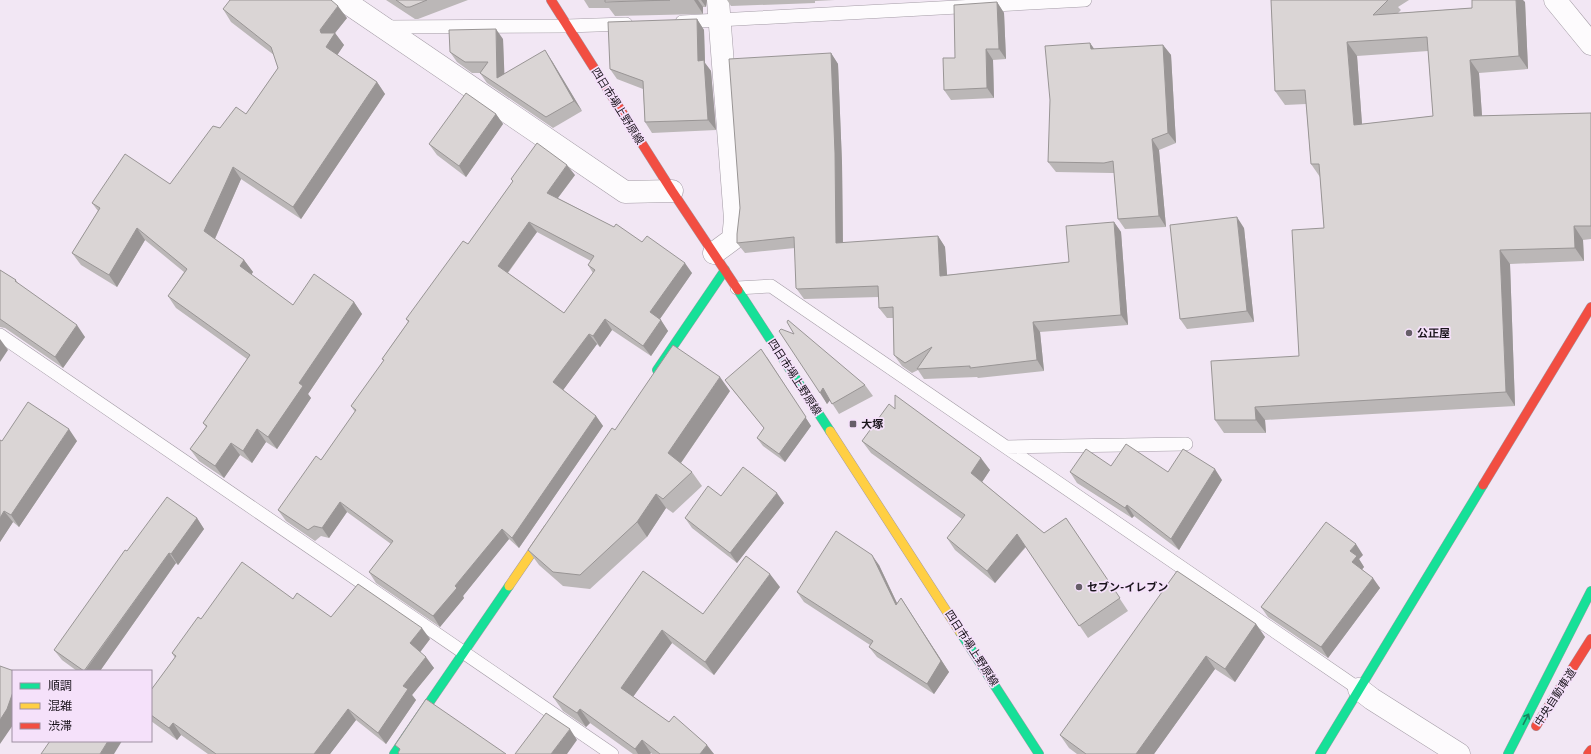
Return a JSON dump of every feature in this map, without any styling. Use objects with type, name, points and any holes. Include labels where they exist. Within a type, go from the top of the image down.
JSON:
[{"type":"main road","name":"四日市場上野原線","points":[[551,0],[672,191],[738,288],[1040,754]]},
{"type":"main road","points":[[653,376],[719,262]]},
{"type":"main road","points":[[1320,754],[1365,694],[1591,307]]},
{"type":"main road","points":[[394,754],[554,520]]},
{"type":"main road","points":[[1508,754],[1591,591]]},
{"type":"main road","name":"中央自動車道","points":[[1531,734],[1591,639]]},
{"type":"main road","points":[[1588,754],[1591,750]]},
{"type":"street","points":[[343,0],[624,192],[672,191]]},
{"type":"street","points":[[1555,0],[1591,44]]},
{"type":"street","points":[[719,10],[735,219],[733,239],[719,262]]},
{"type":"street","points":[[1365,694],[1459,754]]},
{"type":"lane","points":[[671,23],[719,10],[1085,0]]},
{"type":"lane","points":[[382,27],[639,24]]},
{"type":"lane","points":[[738,288],[771,286],[1365,694]]},
{"type":"lane","points":[[0,335],[612,754]]},
{"type":"lane","points":[[1006,447],[1186,444]]},
{"type":"building","points":[[230,0],[331,0],[338,6],[320,30],[321,33],[335,33],[326,47],[377,82],[293,207],[233,167],[204,231],[244,260],[240,266],[293,305],[314,274],[354,302],[299,383],[303,386],[268,437],[257,429],[243,451],[231,443],[215,466],[190,449],[207,426],[203,423],[250,355],[168,296],[187,269],[137,228],[109,275],[72,253],[100,208],[92,203],[125,154],[170,184],[213,126],[220,128],[236,107],[246,114],[278,68],[271,47],[223,9]]},
{"type":"building","points":[[396,0],[427,0],[410,7],[406,7]]},
{"type":"building","points":[[605,0],[670,0],[605,2]]},
{"type":"building","points":[[1271,0],[1388,0],[1373,15],[1472,8],[1472,0],[1516,0],[1519,56],[1470,60],[1474,116],[1591,113],[1591,226],[1574,226],[1575,248],[1500,250],[1506,392],[1255,407],[1256,420],[1215,420],[1211,361],[1299,356],[1292,230],[1324,228],[1319,164],[1311,164],[1305,90],[1275,91]],"holes":[[[1427,37],[1433,116],[1354,125],[1347,42]]]},
{"type":"building","points":[[997,2],[999,49],[986,49],[987,88],[944,90],[943,58],[955,58],[954,5]]},
{"type":"building","points":[[697,19],[698,61],[704,60],[708,120],[645,122],[643,81],[610,69],[608,22]]},
{"type":"building","points":[[496,29],[497,78],[545,50],[574,101],[546,117],[480,73],[488,62],[465,62],[450,52],[449,30]]},
{"type":"building","points":[[1090,43],[1091,49],[1163,45],[1168,133],[1152,139],[1159,216],[1118,219],[1113,161],[1104,163],[1048,162],[1050,100],[1045,46]]},
{"type":"building","points":[[831,53],[835,153],[836,243],[938,236],[940,276],[1069,262],[1066,226],[1114,222],[1121,315],[1033,322],[1037,360],[970,368],[970,366],[917,369],[932,347],[905,363],[894,355],[893,307],[879,308],[878,286],[797,289],[794,237],[737,243],[740,208],[729,59]]},
{"type":"building","points":[[466,93],[496,114],[459,166],[429,144]]},
{"type":"building","points":[[537,143],[567,165],[547,193],[614,227],[616,224],[642,242],[647,236],[685,263],[650,312],[661,320],[643,346],[605,319],[593,336],[589,334],[553,382],[596,416],[512,538],[502,529],[455,586],[457,588],[433,616],[369,572],[393,541],[340,502],[322,528],[314,526],[308,530],[278,510],[316,456],[321,460],[356,410],[351,406],[384,360],[382,359],[409,321],[406,319],[463,241],[468,244],[513,181],[511,179]],"holes":[[[529,222],[594,256],[588,265],[595,270],[564,313],[498,266]]]},
{"type":"building","points":[[1237,217],[1247,311],[1180,319],[1170,225]]},
{"type":"building","points":[[0,270],[77,325],[55,357],[0,319]]},
{"type":"building","points":[[788,320],[865,385],[832,404],[823,388],[820,393],[779,331],[781,329],[794,334],[787,322]]},
{"type":"building","points":[[673,345],[720,377],[668,453],[692,472],[663,499],[656,494],[637,522],[580,575],[553,572],[528,550],[612,428],[615,430]]},
{"type":"building","points":[[761,349],[806,417],[779,454],[757,438],[764,428],[725,380]]},
{"type":"building","points":[[895,395],[981,458],[971,473],[1044,533],[1066,518],[1120,598],[1079,626],[1017,534],[987,571],[947,538],[965,515],[862,441],[889,404],[895,409]]},
{"type":"building","points":[[28,402],[69,429],[11,515],[4,511],[0,518],[0,440],[2,441]]},
{"type":"building","points":[[1126,444],[1168,472],[1183,449],[1215,469],[1171,539],[1127,505],[1125,508],[1070,472],[1086,449],[1111,466]]},
{"type":"building","points":[[743,467],[777,493],[730,553],[685,518],[708,486],[721,496]]},
{"type":"building","points":[[167,497],[197,518],[171,554],[169,553],[85,670],[83,670],[54,650],[125,550],[127,551]]},
{"type":"building","points":[[1326,522],[1356,544],[1350,551],[1357,556],[1352,562],[1373,578],[1321,647],[1261,607]]},
{"type":"building","points":[[836,531],[872,555],[896,605],[901,598],[941,661],[927,684],[869,647],[873,641],[797,592]]},
{"type":"building","points":[[746,556],[770,574],[705,662],[662,630],[621,688],[669,722],[674,716],[707,745],[700,754],[660,754],[642,740],[635,749],[580,709],[577,713],[553,697],[643,571],[703,614]]},
{"type":"building","points":[[242,562],[293,599],[297,593],[331,617],[358,584],[422,628],[410,643],[426,657],[403,686],[408,689],[378,733],[348,709],[314,754],[216,754],[173,723],[169,728],[152,716],[152,689],[176,656],[172,653],[198,617],[201,619]]},
{"type":"building","points":[[1177,571],[1256,624],[1225,669],[1206,656],[1136,754],[1086,754],[1060,735]]},
{"type":"building","points":[[0,666],[12,670],[12,695],[7,709],[0,720]]},
{"type":"building","points":[[426,699],[506,754],[399,754],[400,749],[395,745]]},
{"type":"building","points":[[546,713],[570,729],[551,754],[515,754]]},
{"type":"building","points":[[49,742],[107,742],[100,754],[41,754]]},
{"type":"traffic: fast","points":[[657,370],[725,270]]},
{"type":"traffic: fast","points":[[738,290],[830,431]]},
{"type":"traffic: fast","points":[[1320,754],[1483,485]]},
{"type":"traffic: fast","points":[[394,754],[509,586]]},
{"type":"traffic: fast","points":[[1508,754],[1591,591]]},
{"type":"traffic: fast","points":[[960,632],[1039,754]]},
{"type":"traffic: slow","points":[[830,431],[960,632]]},
{"type":"traffic: slow","points":[[509,586],[548,529]]},
{"type":"traffic: jam","points":[[551,0],[672,191],[738,290]]},
{"type":"traffic: jam","points":[[1483,485],[1591,307]]},
{"type":"traffic: jam","points":[[1536,726],[1591,639]]},
{"type":"traffic: jam","points":[[1588,754],[1591,750]]},
{"type":"place","name":"公正屋","points":[[1409,333]]},
{"type":"place","name":"大塚","points":[[853,424]]},
{"type":"place","name":"セブン-イレブン","points":[[1079,587]]}]
